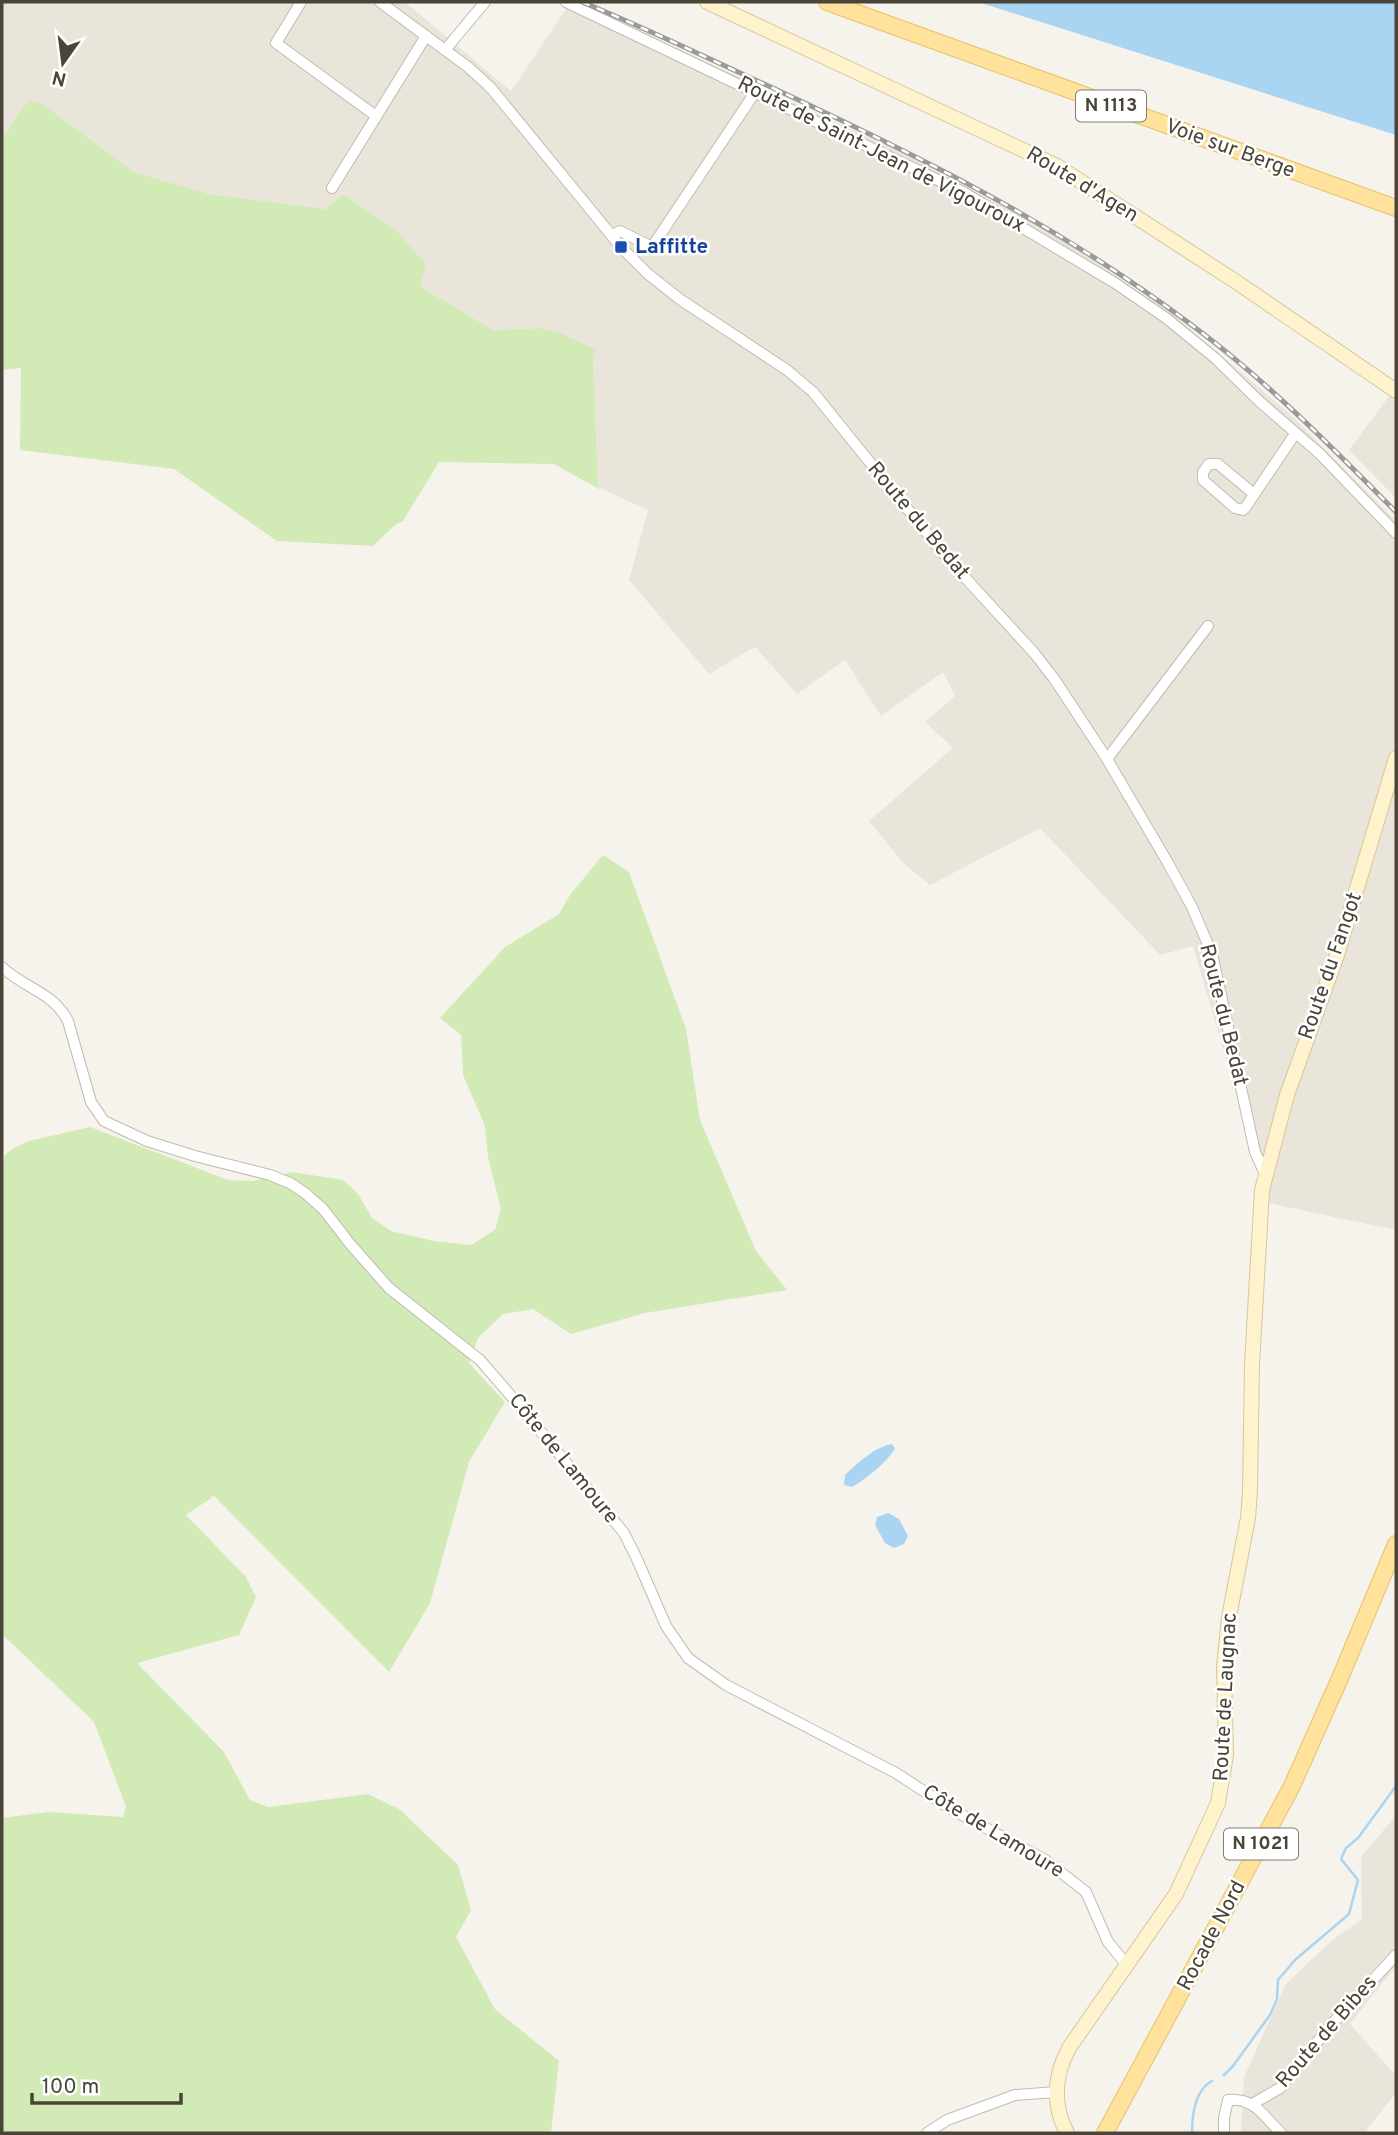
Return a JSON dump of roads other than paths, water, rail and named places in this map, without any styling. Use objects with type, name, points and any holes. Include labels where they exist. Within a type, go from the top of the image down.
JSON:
[{"type":"main road","name":"Voie sur Berge","points":[[827,2],[1396,208]]},
{"type":"main road","name":"Rocade Nord","points":[[1105,2133],[1292,1786],[1396,1544]]},
{"type":"street","points":[[301,2],[276,43],[376,116]]},
{"type":"street","name":"Route du Bedat","points":[[380,2],[491,88],[612,235],[648,274],[681,300],[787,370],[813,392],[948,559],[1035,654],[1055,680],[1107,759],[1168,863],[1192,907],[1212,954],[1255,1152],[1265,1174]]},
{"type":"street","points":[[445,50],[485,2]]},
{"type":"street","name":"Route de Saint-Jean de Vigouroux","points":[[566,2],[963,192],[1115,283],[1185,333],[1343,477],[1396,533]]},
{"type":"street","name":"Route d'Agen","points":[[707,2],[1057,166],[1235,281],[1396,391]]},
{"type":"street","points":[[332,188],[426,36]]},
{"type":"street","points":[[612,235],[620,231],[652,247],[756,91]]},
{"type":"street","points":[[1254,494],[1218,464],[1209,464],[1203,472],[1203,480],[1239,510],[1245,508],[1295,433]]},
{"type":"street","points":[[1107,759],[1208,626]]},
{"type":"street","name":"Route du Fangot","points":[[1265,1174],[1287,1095],[1338,955],[1396,758]]},
{"type":"street","name":"Côte de Lamoure","points":[[2,967],[47,995],[63,1012],[68,1021],[91,1102],[104,1121],[148,1141],[290,1183],[323,1209],[389,1288],[480,1360],[624,1533],[666,1626],[688,1658],[726,1685],[896,1773],[951,1809],[1045,1860],[1086,1892],[1108,1942],[1126,1964]]},
{"type":"street","name":"Route de Laugnac","points":[[1067,2133],[1057,2105],[1056,2092],[1061,2063],[1176,1894],[1218,1802],[1223,1779],[1226,1755],[1224,1666],[1229,1617],[1248,1518],[1250,1491],[1254,1324],[1265,1174]]},
{"type":"street","name":"Route de Bibes","points":[[1254,2104],[1280,2088],[1330,2026],[1396,1955]]},
{"type":"street","points":[[927,2133],[947,2120],[1015,2095],[1056,2092]]},
{"type":"street","points":[[1224,2133],[1228,2100],[1242,2099],[1254,2104],[1281,2133]]},
{"type":"water","points":[[978,2],[1396,2],[1396,135]]},
{"type":"water","points":[[892,1444],[895,1449],[875,1470],[852,1487],[844,1485],[845,1475],[861,1461],[879,1448]]},
{"type":"water","points":[[888,1513],[899,1519],[908,1536],[904,1544],[894,1548],[885,1543],[875,1525],[877,1517]]},
{"type":"waterway","points":[[1224,2075],[1270,2015],[1277,1999],[1278,1980],[1295,1960],[1349,1914],[1358,1880],[1341,1859],[1346,1848],[1358,1838],[1396,1786]]},
{"type":"waterway","points":[[1192,2133],[1198,2097],[1212,2081]]},
{"type":"railway","points":[[582,2],[884,141],[988,195],[1090,255],[1217,344],[1322,438],[1396,512]]},
{"type":"place","name":"Laffitte","points":[[621,247]]}]
